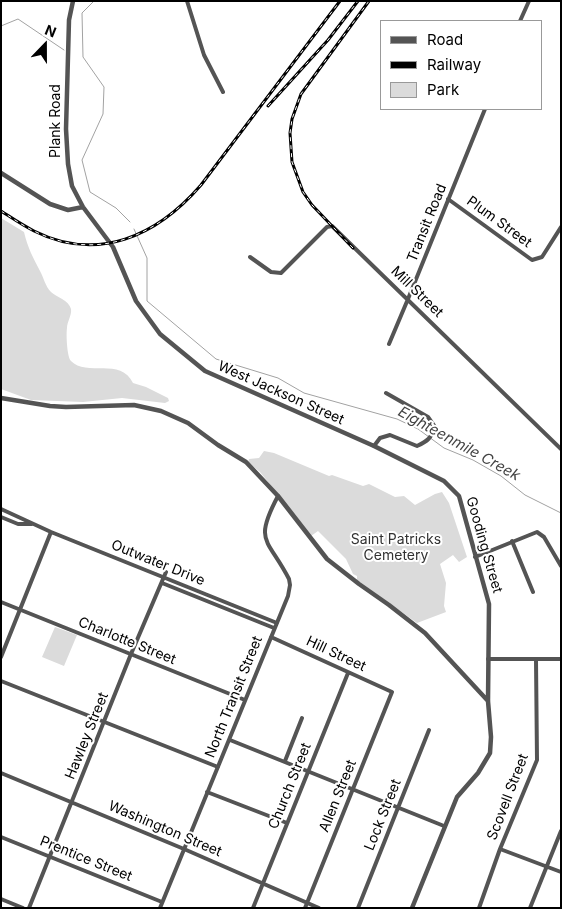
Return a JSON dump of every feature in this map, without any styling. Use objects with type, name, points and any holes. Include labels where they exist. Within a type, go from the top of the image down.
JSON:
[{"type":"street","name":"Plank Road","points":[[73,1],[70,20],[66,129],[68,164],[72,186],[83,207]]},
{"type":"street","points":[[186,1],[204,55],[223,92]]},
{"type":"street","points":[[520,20],[528,1]]},
{"type":"street","name":"Transit Road","points":[[388,344],[485,110]]},
{"type":"street","points":[[1,173],[50,204],[68,210],[83,207]]},
{"type":"street","name":"Plum Street","points":[[448,199],[532,260],[542,257],[561,227]]},
{"type":"street","name":"West Jackson Street","points":[[83,207],[113,248],[136,301],[160,334],[205,372],[374,446]]},
{"type":"street","name":"Mill Street","points":[[250,257],[271,272],[281,273],[327,227],[332,226],[561,449]]},
{"type":"street","points":[[374,446],[380,438],[390,435],[417,446],[428,442],[432,437],[434,427],[428,417],[386,393]]},
{"type":"street","points":[[1,398],[50,406],[134,405],[150,408],[188,423],[217,447],[246,462],[278,496],[327,559],[426,632],[488,701]]},
{"type":"street","name":"Gooding Street","points":[[374,446],[444,481],[459,496],[489,604],[488,701],[491,738],[490,753],[478,773],[457,797],[412,908]]},
{"type":"street","name":"North Transit Street","points":[[160,908],[288,596],[290,582],[268,545],[264,530],[267,517],[278,496]]},
{"type":"street","name":"Outwater Drive","points":[[1,509],[51,532],[276,623]]},
{"type":"street","name":"Outwater Drive","points":[[1,517],[18,524],[32,524]]},
{"type":"street","points":[[1,657],[51,532]]},
{"type":"street","points":[[475,557],[537,532],[544,537],[561,566]]},
{"type":"street","points":[[512,542],[533,592]]},
{"type":"street","name":"Hawley Street","points":[[29,908],[166,572]]},
{"type":"street","name":"Outwater Drive","points":[[162,583],[274,628]]},
{"type":"street","name":"Charlotte Street","points":[[1,602],[245,700]]},
{"type":"street","name":"Hill Street","points":[[271,637],[392,692]]},
{"type":"street","points":[[488,660],[561,659]]},
{"type":"street","name":"Scovell Street","points":[[479,908],[500,849],[537,760],[536,660]]},
{"type":"street","name":"Church Street","points":[[253,908],[348,672]]},
{"type":"street","points":[[1,681],[218,767]]},
{"type":"street","name":"Allen Street","points":[[305,908],[392,692]]},
{"type":"street","points":[[285,761],[302,718]]},
{"type":"street","name":"Lock Street","points":[[358,908],[429,730]]},
{"type":"street","points":[[230,740],[444,826]]},
{"type":"street","name":"Washington Street","points":[[1,773],[184,849],[319,908]]},
{"type":"street","points":[[207,792],[287,823]]},
{"type":"street","points":[[530,908],[561,831]]},
{"type":"street","name":"Prentice Street","points":[[1,837],[162,902]]},
{"type":"street","points":[[500,849],[561,872]]},
{"type":"street","points":[[1,899],[22,908]]},
{"type":"green space","points":[[1,218],[24,232],[31,253],[47,287],[70,306],[71,311],[67,335],[71,361],[85,368],[120,371],[128,375],[133,383],[168,398],[169,401],[165,403],[122,398],[83,402],[31,400],[1,389]]},
{"type":"green space","name":"Saint Patricks Cemetery","points":[[264,451],[274,453],[329,476],[332,475],[363,486],[369,484],[395,497],[404,496],[415,505],[442,492],[449,503],[467,557],[459,562],[453,555],[440,564],[446,583],[444,606],[446,612],[417,623],[357,580],[357,576],[353,574],[346,559],[318,531],[311,536],[260,472],[248,462],[249,459],[259,458]]},
{"type":"green space","points":[[55,627],[77,635],[64,666],[42,657]]},
{"type":"waterway","name":"Eighteenmile Creek","points":[[94,1],[82,13],[83,57],[104,87],[103,114],[82,160],[90,192],[116,208],[130,222]]},
{"type":"waterway","points":[[1,26],[18,19],[64,50]]},
{"type":"waterway","name":"Eighteenmile Creek","points":[[134,229],[147,258],[147,301],[216,359],[278,378],[304,393],[397,419],[418,429],[444,448],[473,460],[501,476],[525,495],[561,513]]},
{"type":"railway","points":[[1,211],[34,231],[58,240],[81,244],[103,244],[125,239],[146,230],[184,203],[201,185],[340,1]]},
{"type":"railway","points":[[268,106],[328,40],[358,1]]},
{"type":"railway","points":[[353,248],[312,205],[303,192],[292,162],[290,133],[292,119],[301,94],[369,1]]}]
